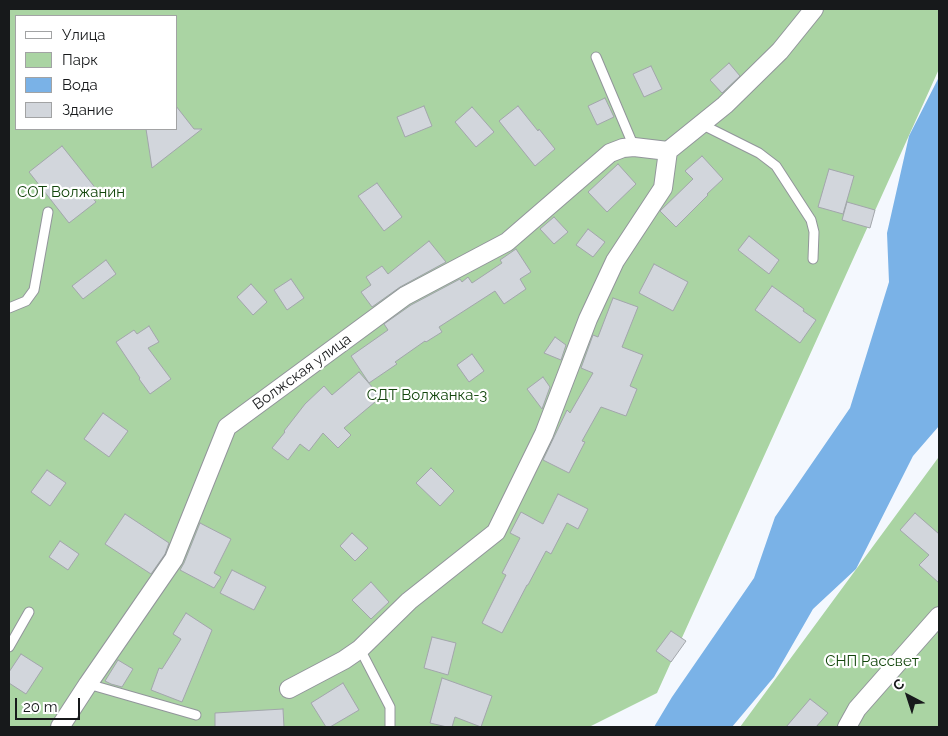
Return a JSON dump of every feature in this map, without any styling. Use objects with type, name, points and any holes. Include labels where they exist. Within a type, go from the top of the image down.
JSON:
[{"type":"street","points":[[289,689],[344,660],[360,649],[409,601],[496,532],[544,434],[588,318],[615,261],[663,188],[668,151],[725,105],[780,51],[814,9]]},
{"type":"street","name":"Волжская улица","points":[[60,727],[174,559],[227,427],[404,296],[507,242],[610,153],[623,148],[634,147],[668,151]]},
{"type":"street","points":[[847,727],[857,709],[939,616]]},
{"type":"lane","points":[[596,57],[634,147]]},
{"type":"lane","points":[[702,124],[759,153],[776,166],[811,220],[814,232],[813,259]]},
{"type":"lane","points":[[9,308],[26,301],[34,290],[48,212]]},
{"type":"lane","points":[[9,647],[29,612]]},
{"type":"lane","points":[[360,649],[390,707],[390,727]]},
{"type":"lane","points":[[88,684],[196,715]]},
{"type":"green space","name":"СДТ Волжанка-3","points":[[9,9],[939,9],[939,69],[657,693],[589,727],[9,727]]},
{"type":"green space","name":"СНП Рассвет","points":[[939,454],[939,727],[740,727],[938,458]]},
{"type":"water","points":[[939,77],[939,426],[913,456],[856,569],[813,609],[774,677],[732,727],[654,727],[672,697],[754,578],[775,517],[850,408],[889,282],[887,233],[909,136]]},
{"type":"building","points":[[729,63],[740,76],[722,93],[710,80]]},
{"type":"building","points":[[651,66],[662,89],[644,97],[633,74]]},
{"type":"building","points":[[605,98],[614,117],[597,125],[588,106]]},
{"type":"building","points":[[424,106],[432,126],[405,137],[397,117]]},
{"type":"building","points":[[518,106],[555,149],[535,166],[499,121]]},
{"type":"building","points":[[472,107],[494,132],[476,147],[455,122]]},
{"type":"building","points":[[178,109],[194,129],[202,129],[152,168],[146,130],[178,130]]},
{"type":"building","points":[[62,146],[97,190],[90,195],[96,202],[69,223],[29,172]]},
{"type":"building","points":[[702,156],[723,179],[676,227],[660,211],[693,179],[685,171]]},
{"type":"building","points":[[618,164],[636,184],[607,212],[588,192]]},
{"type":"building","points":[[829,169],[854,176],[843,214],[818,207]]},
{"type":"building","points":[[377,183],[402,217],[384,231],[358,196]]},
{"type":"building","points":[[847,202],[875,210],[870,228],[842,220]]},
{"type":"building","points":[[554,217],[568,232],[554,244],[540,229]]},
{"type":"building","points":[[588,229],[605,242],[593,257],[576,245]]},
{"type":"building","points":[[749,236],[779,260],[769,274],[738,250]]},
{"type":"building","points":[[429,241],[446,262],[400,287],[372,307],[361,292],[371,285],[366,277],[382,266],[388,274]]},
{"type":"building","points":[[516,249],[531,272],[520,279],[526,289],[504,304],[495,291],[439,327],[442,332],[425,341],[395,362],[397,364],[369,383],[351,356],[388,330],[384,324],[411,305],[460,279],[462,282],[468,277],[472,283],[502,263],[500,260]]},
{"type":"building","points":[[106,260],[116,274],[83,299],[72,286]]},
{"type":"building","points":[[654,264],[688,282],[673,311],[639,293]]},
{"type":"building","points":[[291,279],[304,298],[287,310],[274,290]]},
{"type":"building","points":[[251,284],[267,302],[253,315],[237,297]]},
{"type":"building","points":[[772,286],[816,320],[800,343],[755,310]]},
{"type":"building","points":[[613,298],[638,307],[622,347],[643,355],[630,386],[637,389],[626,416],[601,407],[582,441],[585,442],[569,473],[543,460],[567,410],[570,413],[593,373],[581,368],[593,335],[598,337]]},
{"type":"building","points":[[149,326],[159,342],[148,348],[171,379],[150,394],[116,342],[134,330],[137,334]]},
{"type":"building","points":[[555,337],[566,345],[561,360],[544,353]]},
{"type":"building","points":[[472,354],[484,371],[469,382],[457,365]]},
{"type":"building","points":[[359,372],[381,397],[344,428],[351,435],[338,448],[323,433],[309,451],[300,444],[288,460],[272,448],[305,404],[324,386],[332,395]]},
{"type":"building","points":[[543,377],[550,387],[542,409],[527,389]]},
{"type":"building","points":[[103,413],[128,431],[109,457],[84,439]]},
{"type":"building","points":[[431,468],[454,491],[440,506],[416,483]]},
{"type":"building","points":[[47,470],[66,483],[50,506],[31,492]]},
{"type":"building","points":[[558,494],[588,509],[578,529],[567,523],[551,554],[546,551],[502,633],[482,623],[506,575],[502,573],[520,538],[510,533],[521,512],[543,524]]},
{"type":"building","points":[[915,513],[939,534],[939,583],[919,565],[929,555],[900,530]]},
{"type":"building","points":[[125,514],[169,543],[165,554],[151,574],[105,544]]},
{"type":"building","points":[[200,523],[231,539],[214,573],[221,577],[214,588],[180,570]]},
{"type":"building","points":[[352,533],[368,548],[355,561],[340,546]]},
{"type":"building","points":[[60,541],[79,554],[68,570],[49,557]]},
{"type":"building","points":[[232,570],[266,587],[254,610],[220,593]]},
{"type":"building","points":[[371,582],[389,602],[371,619],[352,600]]},
{"type":"building","points":[[186,613],[212,630],[182,702],[151,690],[159,668],[162,669],[181,639],[173,634]]},
{"type":"building","points":[[671,631],[686,641],[671,662],[656,651]]},
{"type":"building","points":[[432,637],[456,643],[448,675],[424,668]]},
{"type":"building","points":[[21,654],[43,668],[26,694],[9,683],[9,672]]},
{"type":"building","points":[[118,660],[133,669],[122,687],[105,681]]},
{"type":"building","points":[[442,678],[492,696],[481,727],[455,717],[452,727],[430,723]]},
{"type":"building","points":[[343,683],[359,710],[330,727],[326,727],[311,703]]},
{"type":"building","points":[[810,699],[828,713],[816,727],[786,727]]},
{"type":"building","points":[[283,709],[284,727],[215,727],[215,713]]},
{"type":"park label","name":"СОТ Волжанин","points":[[71,192]]}]
